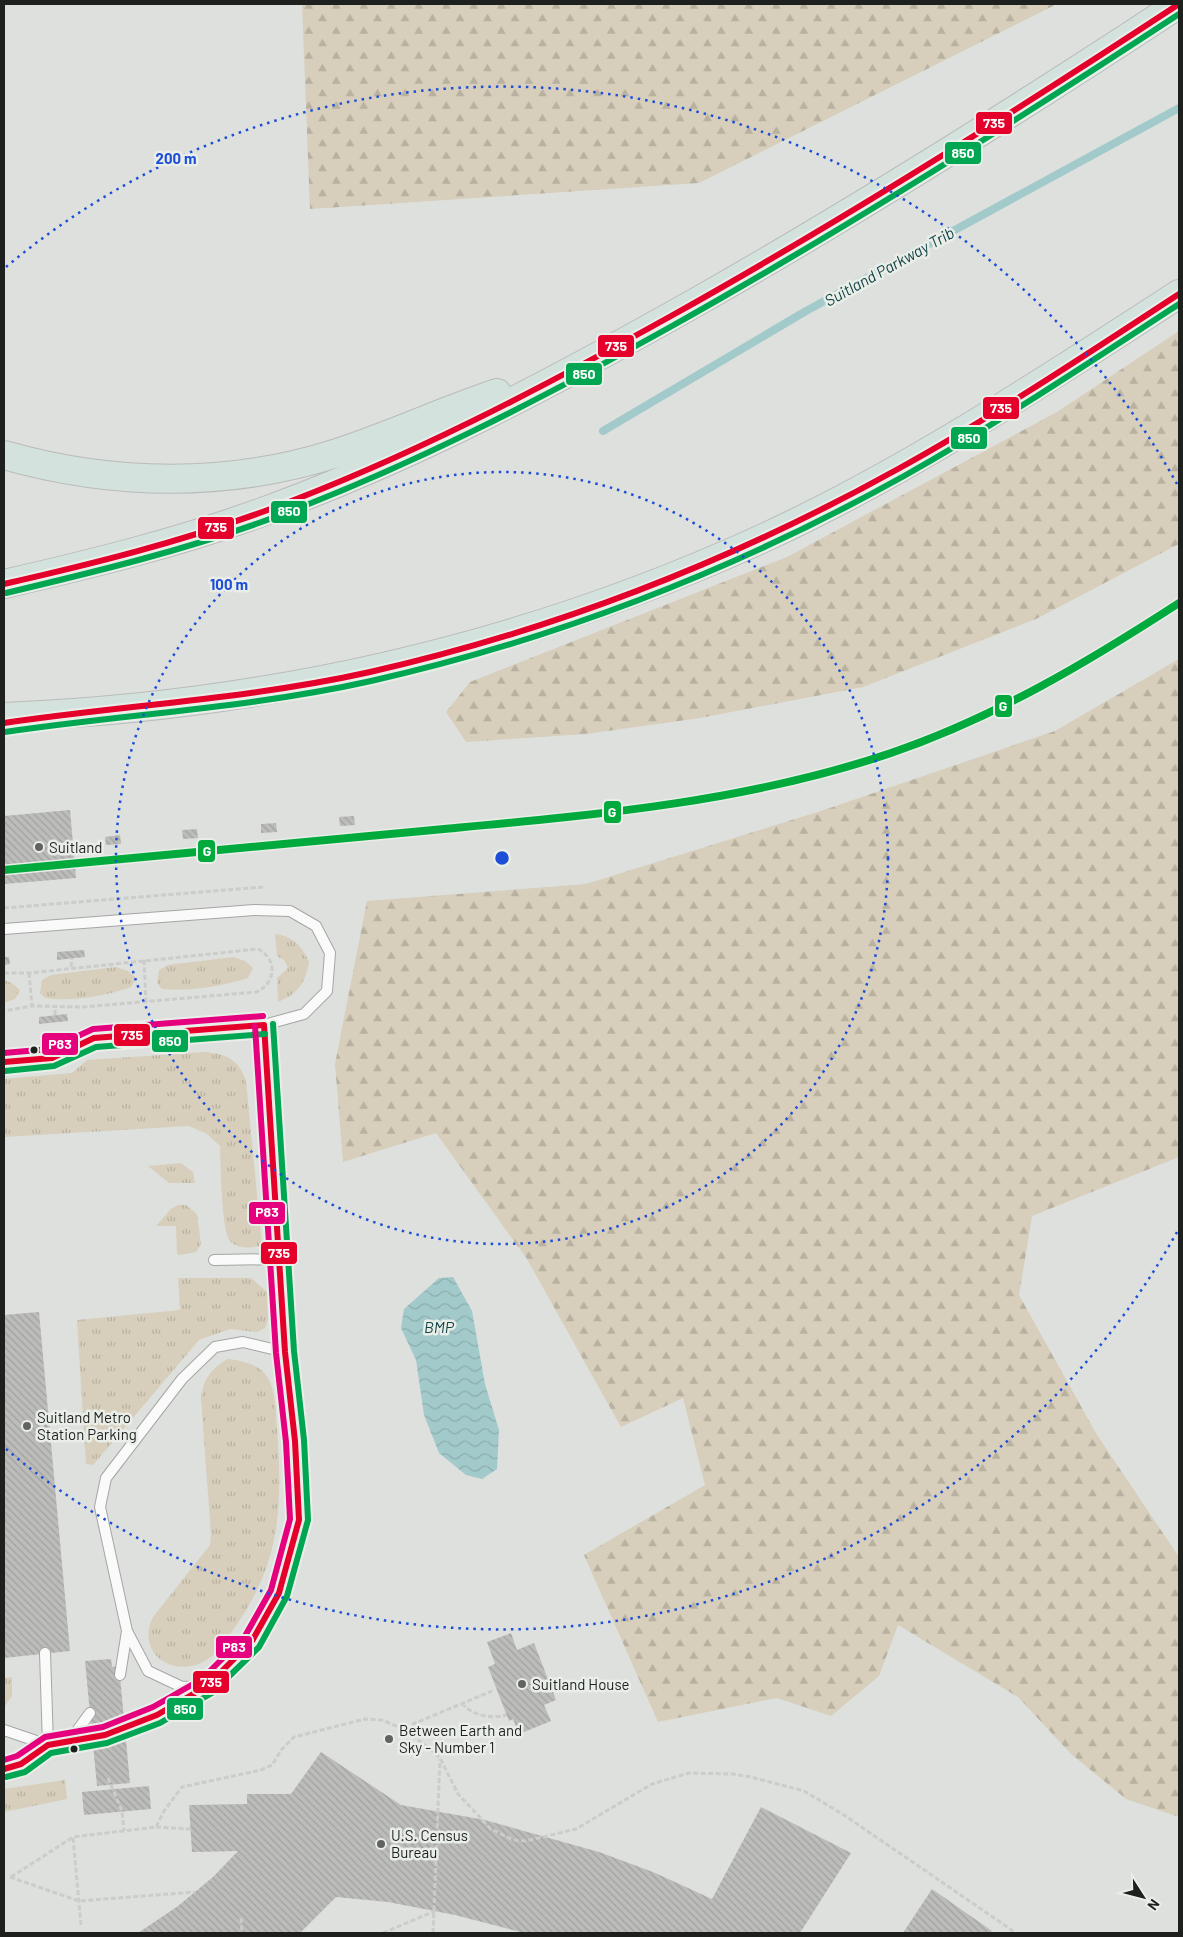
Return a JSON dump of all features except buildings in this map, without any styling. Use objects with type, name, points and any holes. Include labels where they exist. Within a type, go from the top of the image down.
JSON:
[{"type":"highway","points":[[4,584],[132,553],[266,510],[328,486],[458,428],[580,366],[769,261],[903,182],[1015,112],[1179,4]]},
{"type":"highway","points":[[4,717],[173,705],[237,696],[371,671],[506,636],[644,588],[770,535],[897,469],[1020,396],[1179,294]]},
{"type":"highway","points":[[4,455],[61,469],[118,477],[178,479],[243,474],[305,463],[447,409],[580,366]]},
{"type":"highway","points":[[4,723],[60,714]]},
{"type":"lane","points":[[4,929],[254,910],[290,911],[316,926],[330,953],[326,991],[304,1014],[264,1025],[94,1038],[52,1058],[4,1062]]},
{"type":"lane","points":[[125,1726],[157,1714],[207,1686],[252,1641],[279,1593],[299,1520],[295,1441],[285,1352],[265,1066],[264,1025]]},
{"type":"lane","points":[[214,1260],[280,1259]]},
{"type":"lane","points":[[207,1686],[182,1687],[163,1680],[148,1671],[127,1631],[100,1506],[106,1478],[182,1380],[215,1348],[243,1342],[285,1352]]},
{"type":"lane","points":[[120,1675],[127,1631]]},
{"type":"lane","points":[[45,1653],[48,1744]]},
{"type":"lane","points":[[71,1740],[90,1714]]},
{"type":"lane","points":[[4,1730],[48,1744]]},
{"type":"lane","points":[[4,1769],[21,1764],[48,1744],[92,1738]]},
{"type":"path","points":[[4,908],[263,887]]},
{"type":"path","points":[[4,973],[29,973],[71,967],[258,949],[267,954],[272,962],[272,977],[266,988],[256,992],[82,1007],[32,1006],[4,1011]]},
{"type":"path","points":[[71,967],[72,958]]},
{"type":"path","points":[[144,960],[146,1002]]},
{"type":"path","points":[[29,973],[32,1006]]},
{"type":"path","points":[[55,1006],[55,1015]]},
{"type":"path","points":[[408,1731],[413,1724],[492,1691]]},
{"type":"path","points":[[462,1704],[466,1708],[494,1718],[506,1715]]},
{"type":"path","points":[[156,1827],[164,1811],[182,1787],[261,1770],[272,1765],[294,1737],[365,1719],[382,1720],[408,1731],[440,1758],[458,1794],[491,1829],[513,1840],[526,1841],[576,1829],[652,1784],[689,1773],[734,1774],[804,1791],[844,1815],[1016,1933]]},
{"type":"path","points":[[433,1933],[440,1758]]},
{"type":"path","points":[[108,1778],[122,1811],[124,1831]]},
{"type":"path","points":[[190,1829],[156,1827],[73,1837],[10,1877],[78,1901],[195,1892]]},
{"type":"path","points":[[73,1837],[80,1925]]},
{"type":"path","points":[[383,1933],[435,1911]]},
{"type":"path","points":[[241,1918],[242,1933]]},
{"type":"green space","points":[[302,4],[1057,4],[699,183],[310,209]]},
{"type":"green space","points":[[1179,331],[1179,544],[1036,619],[863,687],[700,718],[586,734],[466,742],[446,712],[470,682],[787,557],[1057,412]]},
{"type":"green space","points":[[1179,659],[1179,1157],[1032,1216],[1019,1295],[1097,1435],[1179,1557],[1179,1817],[1126,1799],[1071,1754],[1018,1697],[898,1625],[879,1676],[831,1716],[777,1698],[658,1722],[584,1555],[705,1485],[683,1398],[621,1427],[527,1259],[436,1133],[343,1162],[335,1064],[367,901],[586,884],[824,810],[1055,731]]},
{"type":"green space","points":[[275,934],[287,937],[296,943],[309,962],[300,986],[291,995],[278,1002],[277,978],[288,968],[285,961],[277,956]]},
{"type":"green space","points":[[233,957],[245,961],[253,968],[248,978],[228,984],[183,990],[162,989],[157,983],[159,970],[168,965]]},
{"type":"green space","points":[[116,967],[128,971],[136,978],[131,987],[111,993],[77,999],[45,998],[40,993],[42,980],[51,975]]},
{"type":"green space","points":[[4,980],[12,983],[20,990],[15,999],[4,1003]]},
{"type":"green space","points":[[206,1052],[220,1054],[231,1059],[240,1068],[246,1081],[262,1246],[242,1247],[231,1242],[225,1226],[223,1212],[220,1146],[207,1134],[189,1126],[4,1137],[4,1079],[72,1073],[87,1060]]},
{"type":"green space","points":[[181,1163],[193,1172],[195,1183],[169,1183],[148,1166]]},
{"type":"green space","points":[[178,1205],[186,1205],[197,1214],[201,1244],[196,1252],[177,1254],[176,1226],[156,1226],[171,1209]]},
{"type":"green space","points":[[178,1278],[251,1278],[267,1292],[268,1319],[265,1328],[257,1332],[230,1329],[199,1340],[93,1465],[86,1464],[77,1320],[180,1310]]},
{"type":"green space","points":[[228,1359],[255,1366],[263,1372],[273,1389],[279,1456],[276,1532],[262,1579],[251,1602],[229,1636],[218,1650],[205,1661],[193,1666],[181,1667],[160,1659],[153,1651],[149,1642],[149,1630],[153,1617],[210,1545],[211,1534],[201,1399],[209,1375],[217,1366]]},
{"type":"green space","points":[[12,1677],[12,1696],[4,1707],[4,1678]]},
{"type":"green space","points":[[65,1780],[67,1799],[4,1812],[4,1789]]},
{"type":"water","name":"BMP","points":[[453,1277],[472,1311],[485,1384],[499,1430],[497,1469],[482,1479],[466,1475],[439,1453],[424,1415],[416,1360],[401,1328],[404,1309],[439,1278]]},
{"type":"waterway","name":"Suitland Parkway Trib","points":[[603,431],[806,311],[1179,108]]},
{"type":"transit line","name":"735","points":[[4,584],[136,552],[201,533],[265,511],[369,469],[472,421],[622,343],[800,242],[991,125],[1179,4]]},
{"type":"transit line","name":"850","points":[[6,593],[203,542],[267,520],[371,478],[473,431],[623,353],[801,252],[991,135],[1179,14]]},
{"type":"transit line","name":"735","points":[[4,723],[279,689],[325,681],[439,655],[575,614],[707,563],[771,534],[898,469],[1040,384],[1179,294]]},
{"type":"transit line","name":"850","points":[[5,732],[280,698],[371,681],[509,644],[645,598],[711,571],[776,541],[841,510],[904,476],[1009,414],[1179,304]]},
{"type":"transit line","name":"G","points":[[4,870],[614,812],[726,795],[782,784],[837,770],[891,753],[967,723],[1040,687],[1179,603]]},
{"type":"transit line","name":"P83","points":[[4,1053],[50,1049],[93,1029],[263,1016]]},
{"type":"transit line","name":"850","points":[[6,1777],[25,1772],[51,1753],[107,1743],[160,1723],[212,1693],[259,1647],[287,1596],[308,1520],[304,1440],[294,1351],[273,1024]]},
{"type":"transit line","name":"735","points":[[4,1062],[52,1058],[94,1038],[264,1025]]},
{"type":"transit line","name":"735","points":[[4,1769],[21,1764],[48,1745],[105,1735],[157,1715],[207,1686],[252,1641],[279,1593],[299,1520],[295,1441],[285,1352],[264,1025]]},
{"type":"transit line","name":"P83","points":[[4,1760],[17,1756],[45,1737],[103,1727],[153,1707],[202,1679],[245,1636],[271,1590],[290,1519],[286,1442],[276,1353],[255,1026]]},
{"type":"transit line","name":"850","points":[[5,1071],[54,1066],[96,1047],[265,1034]]},
{"type":"place","name":"Suitland","points":[[39,847]]},
{"type":"place","name":"Suitland Metro Station Parking","points":[[27,1426]]},
{"type":"place","name":"Suitland House","points":[[522,1684]]},
{"type":"place","name":"Between Earth and Sky - Number 1","points":[[389,1739]]},
{"type":"place","name":"U.S. Census Bureau","points":[[381,1844]]}]
